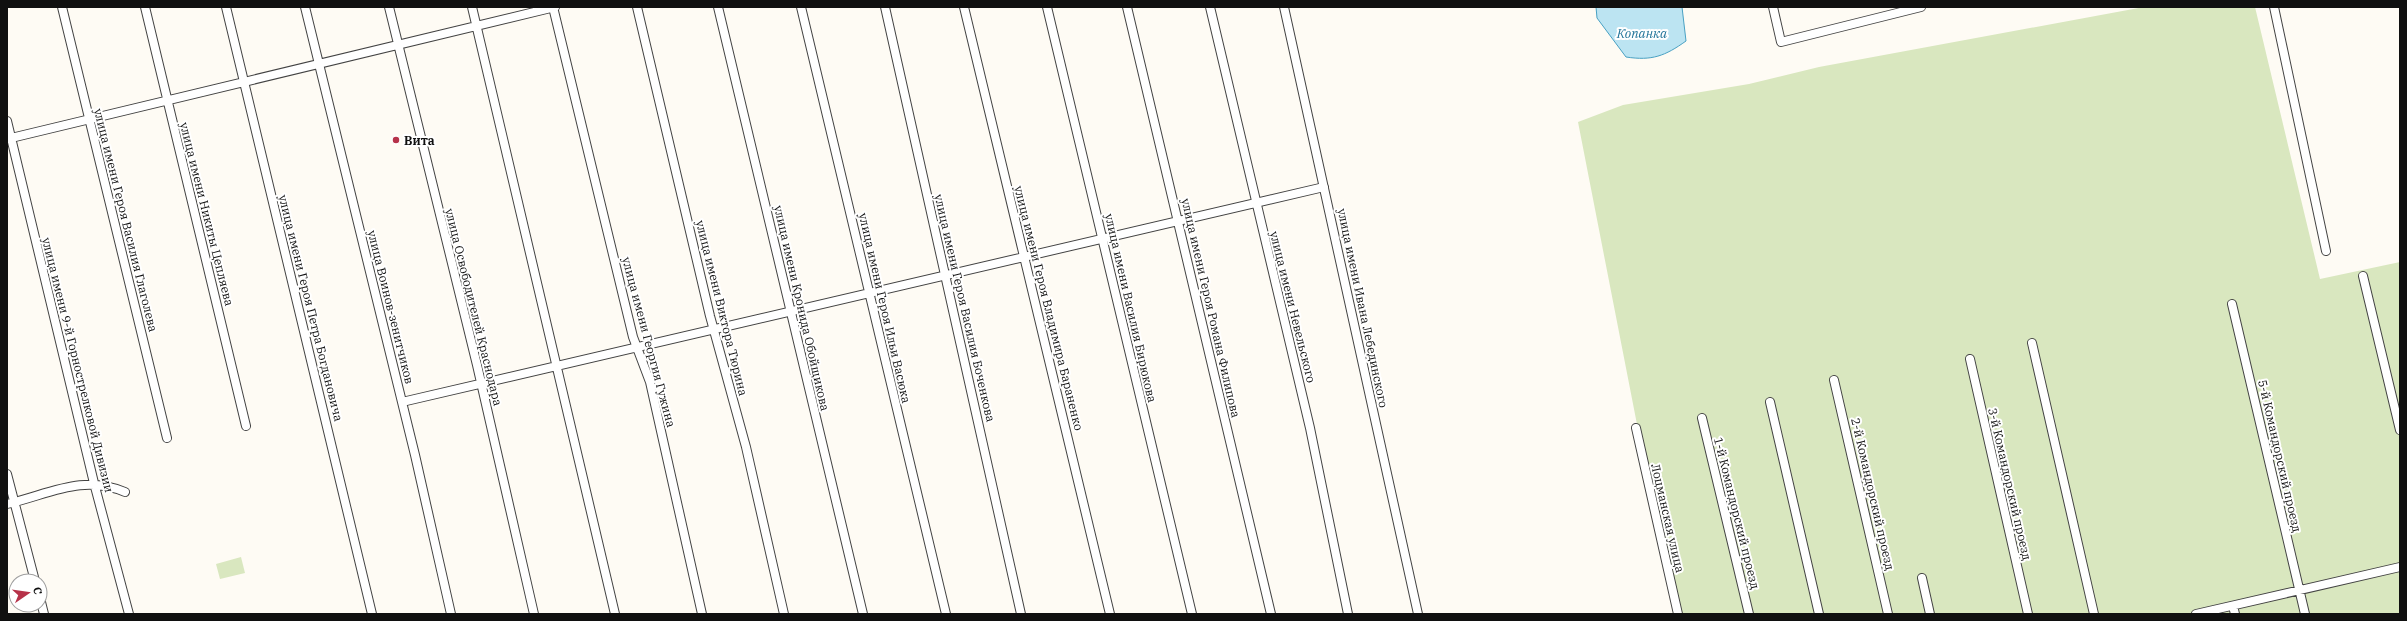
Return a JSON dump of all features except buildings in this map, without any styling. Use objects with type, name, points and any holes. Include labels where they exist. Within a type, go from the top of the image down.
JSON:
[{"type":"street","name":"улица имени Героя Василия Глаголева","points":[[62,7],[167,438]]},
{"type":"street","name":"улица имени Никиты Цепляева","points":[[145,7],[246,426]]},
{"type":"street","name":"улица имени Героя Петра Богдановича","points":[[226,7],[372,614]]},
{"type":"street","name":"улица Воинов-зенитчиков","points":[[305,7],[402,402],[451,614]]},
{"type":"street","name":"улица Освободителей Краснодара","points":[[389,7],[481,383],[534,614]]},
{"type":"street","points":[[472,7],[615,614]]},
{"type":"street","points":[[9,139],[554,7]]},
{"type":"street","name":"улица имени Георгия Гужина","points":[[554,7],[636,347],[650,382],[702,614]]},
{"type":"street","name":"улица имени Виктора Тюрина","points":[[637,7],[713,329],[746,447],[784,614]]},
{"type":"street","name":"улица имени Кронида Обойщикова","points":[[718,7],[863,614]]},
{"type":"street","name":"улица имени Героя Ильи Васюка","points":[[801,7],[946,614]]},
{"type":"street","name":"улица имени Героя Василия Боченкова","points":[[885,7],[1021,614]]},
{"type":"street","name":"улица имени Героя Владимира Бараненко","points":[[964,7],[1110,614]]},
{"type":"street","name":"улица имени Василия Бирюкова","points":[[1047,7],[1192,614]]},
{"type":"street","name":"улица имени Героя Романа Филипова","points":[[1128,7],[1271,614]]},
{"type":"street","name":"улица имени Невельского","points":[[1210,7],[1310,428],[1348,614]]},
{"type":"street","name":"улица имени Ивана Лебединского","points":[[1284,7],[1418,614]]},
{"type":"street","points":[[1773,7],[1782,42],[1921,7]]},
{"type":"street","points":[[2274,7],[2326,251]]},
{"type":"street","name":"улица имени 9-й Горнострелковой Дивизии","points":[[7,121],[9,139],[94,483],[129,614]]},
{"type":"street","points":[[402,402],[1324,187]]},
{"type":"street","points":[[2364,276],[2400,430]]},
{"type":"street","name":"5-й Командорский проезд","points":[[2232,304],[2305,614]]},
{"type":"street","points":[[2032,343],[2094,614]]},
{"type":"street","name":"3-й Командорский проезд","points":[[1970,359],[2028,614]]},
{"type":"street","name":"2-й Командорский проезд","points":[[1834,380],[1888,614]]},
{"type":"street","points":[[1770,402],[1819,614]]},
{"type":"street","name":"1-й Командорский проезд","points":[[1702,418],[1749,614]]},
{"type":"street","name":"Лоцманская улица","points":[[1636,428],[1678,614]]},
{"type":"street","points":[[7,474],[11,503],[33,573]]},
{"type":"street","points":[[11,503],[84,483],[110,486],[126,492]]},
{"type":"street","points":[[2196,614],[2234,610],[2299,591],[2400,567]]},
{"type":"street","points":[[1922,578],[1930,614]]},
{"type":"green space","points":[[2144,7],[2255,7],[2320,279],[2400,262],[2400,614],[1674,614],[1578,122],[1623,105],[1749,84],[1819,67]]},
{"type":"green space","points":[[241,557],[245,573],[220,579],[216,564]]},
{"type":"water","name":"Копанка","points":[[1596,7],[1682,7],[1686,41],[1665,54],[1651,58],[1626,57],[1597,18]]},
{"type":"place","name":"Вита","points":[[396,140]]}]
